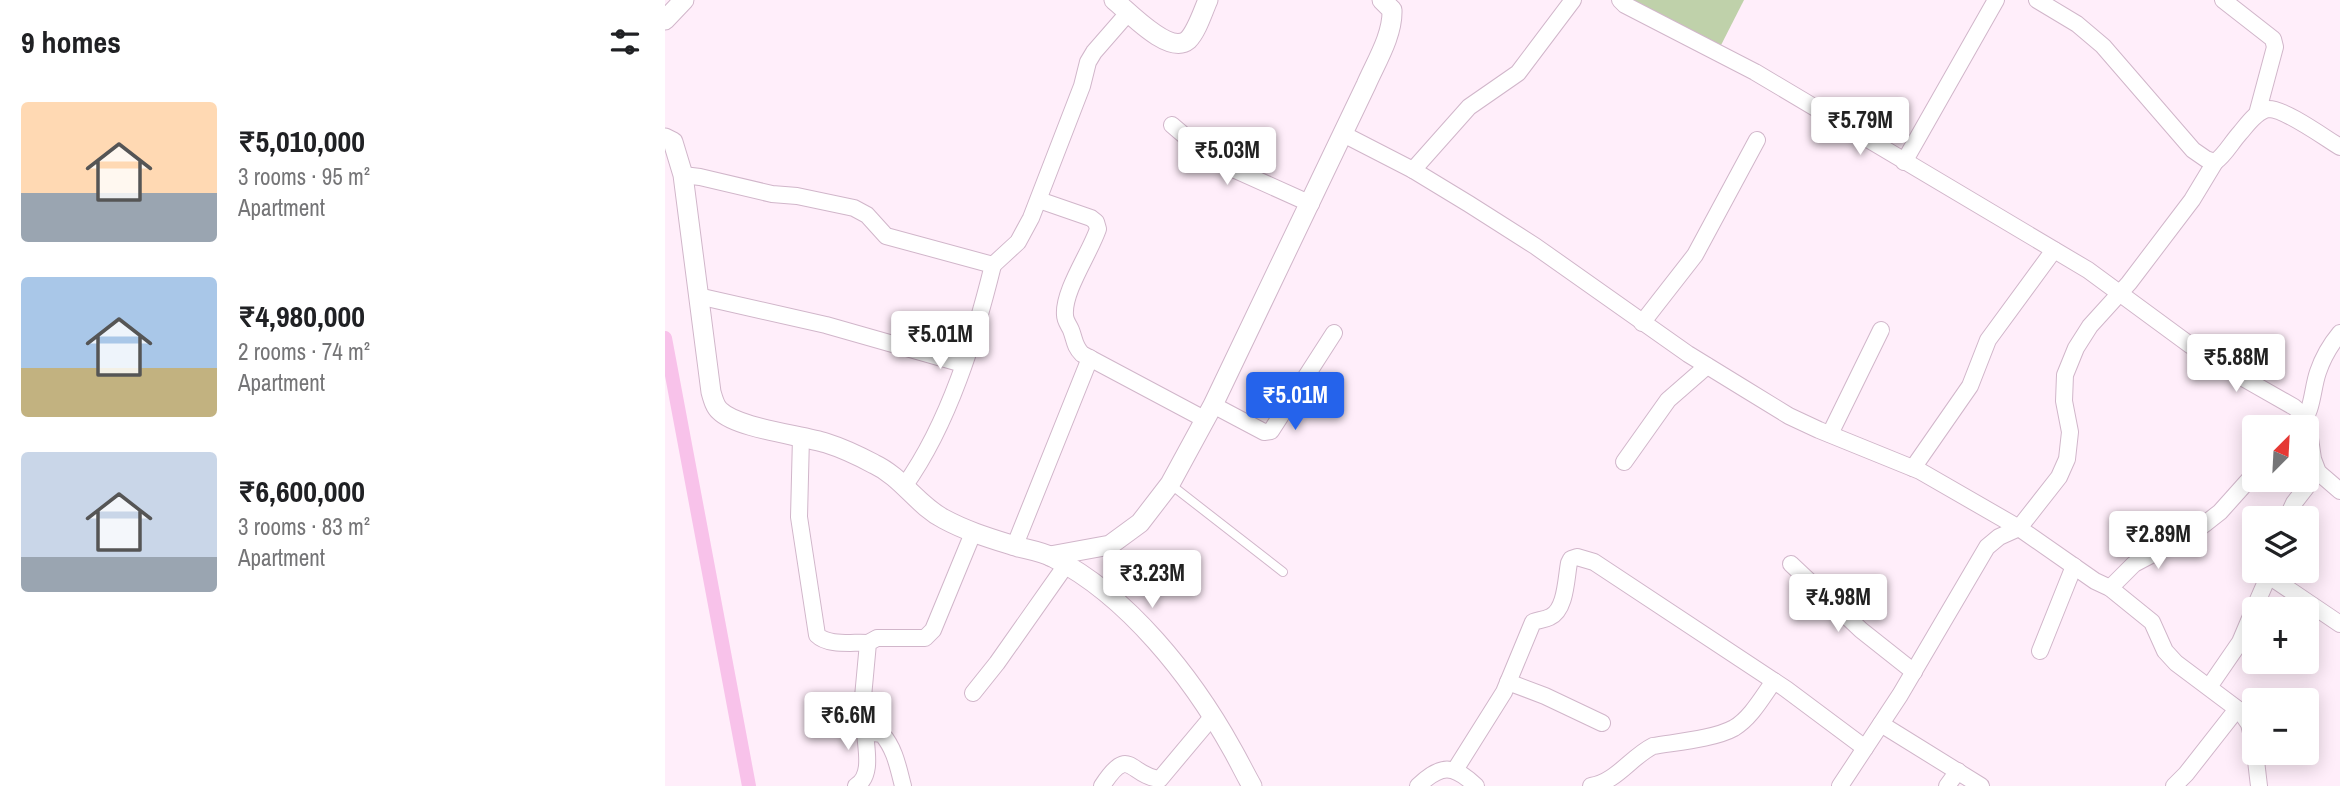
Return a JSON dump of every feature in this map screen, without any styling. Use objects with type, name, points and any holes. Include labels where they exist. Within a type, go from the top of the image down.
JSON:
[{"type":"street","points":[[665,20],[684,0]]},
{"type":"street","points":[[905,485],[922,461],[936,433],[981,312],[993,265],[1018,242],[1039,200],[1088,62],[1121,7],[1157,36],[1179,43],[1186,42],[1191,36],[1208,0]]},
{"type":"street","points":[[973,693],[997,663],[1058,560],[1110,545],[1140,523],[1170,484],[1210,412],[1311,204],[1388,33],[1392,10],[1382,0]]},
{"type":"street","points":[[1413,170],[1469,107],[1518,73],[1573,0]]},
{"type":"street","points":[[1620,0],[1755,72],[2088,270],[2221,366],[2274,394],[2294,415]]},
{"type":"street","points":[[1904,162],[1996,0]]},
{"type":"street","points":[[2037,0],[2077,24],[2103,46],[2193,150],[2215,162]]},
{"type":"street","points":[[2223,0],[2273,39],[2275,47],[2257,114]]},
{"type":"street","points":[[1840,786],[1914,672],[1987,547],[2019,527],[2059,477],[2067,459],[2070,432],[2064,401],[2064,374],[2072,357],[2090,326],[2192,200],[2215,162],[2257,114],[2267,109],[2280,111],[2340,147]]},
{"type":"street","points":[[1172,125],[1213,160],[1311,204]]},
{"type":"street","points":[[1343,134],[1413,170],[1535,246],[1642,323],[1789,416],[1913,468],[2019,527],[2145,614],[2171,657],[2189,675],[2209,687],[2242,715]]},
{"type":"street","points":[[665,138],[673,142],[683,175],[711,392],[720,412],[737,421],[828,444],[866,460],[883,468],[905,485],[942,519],[972,533],[1058,560],[1111,596],[1160,647],[1212,717],[1252,786]]},
{"type":"street","points":[[1642,323],[1695,255],[1757,140]]},
{"type":"street","points":[[683,175],[855,208],[867,215],[886,236],[993,265]]},
{"type":"street","points":[[1039,200],[1081,213],[1096,222],[1098,229],[1095,239],[1079,270],[1065,313],[1075,347],[1090,358],[1210,412],[1264,432],[1271,431],[1334,333]]},
{"type":"street","points":[[1913,468],[1970,386],[1988,340],[2054,250]]},
{"type":"street","points":[[698,296],[826,326],[963,364]]},
{"type":"street","points":[[1830,434],[1881,330]]},
{"type":"street","points":[[2305,415],[2322,360],[2340,333]]},
{"type":"street","points":[[1015,545],[1090,358]]},
{"type":"street","points":[[1623,462],[1668,400],[1707,366]]},
{"type":"street","points":[[801,437],[799,517],[814,627],[822,640],[868,643],[877,638],[925,638],[933,630],[972,533]]},
{"type":"street","points":[[2319,473],[2340,491]]},
{"type":"street","points":[[2110,588],[2134,564],[2191,534],[2206,523],[2242,487]]},
{"type":"street","points":[[1455,770],[1493,711],[1532,622],[1551,617],[1563,600],[1569,563],[1577,556],[1594,562],[1774,681],[1865,748]]},
{"type":"street","points":[[1791,564],[1861,630],[1914,672]]},
{"type":"street","points":[[2040,651],[2074,566]]},
{"type":"street","points":[[2284,583],[2340,624]]},
{"type":"street","points":[[2209,687],[2242,637]]},
{"type":"street","points":[[856,786],[866,775],[863,696],[868,643]]},
{"type":"street","points":[[1577,786],[1591,786],[1608,781],[1653,746],[1734,728],[1774,681]]},
{"type":"street","points":[[1508,682],[1602,723]]},
{"type":"street","points":[[2174,786],[2237,709]]},
{"type":"street","points":[[1102,786],[1112,770],[1127,764],[1152,778],[1160,779],[1212,717]]},
{"type":"street","points":[[1881,724],[1981,786]]},
{"type":"street","points":[[865,732],[882,734],[893,748],[903,786]]},
{"type":"street","points":[[2257,765],[2259,786]]},
{"type":"street","points":[[1418,786],[1441,769],[1455,770],[1476,786]]},
{"type":"street","points":[[1947,786],[1958,771]]},
{"type":"lane","points":[[1170,484],[1283,572]]},
{"type":"green space","points":[[1621,0],[1744,0],[1717,53]]},
{"type":"waterway","points":[[665,338],[749,786]]}]
